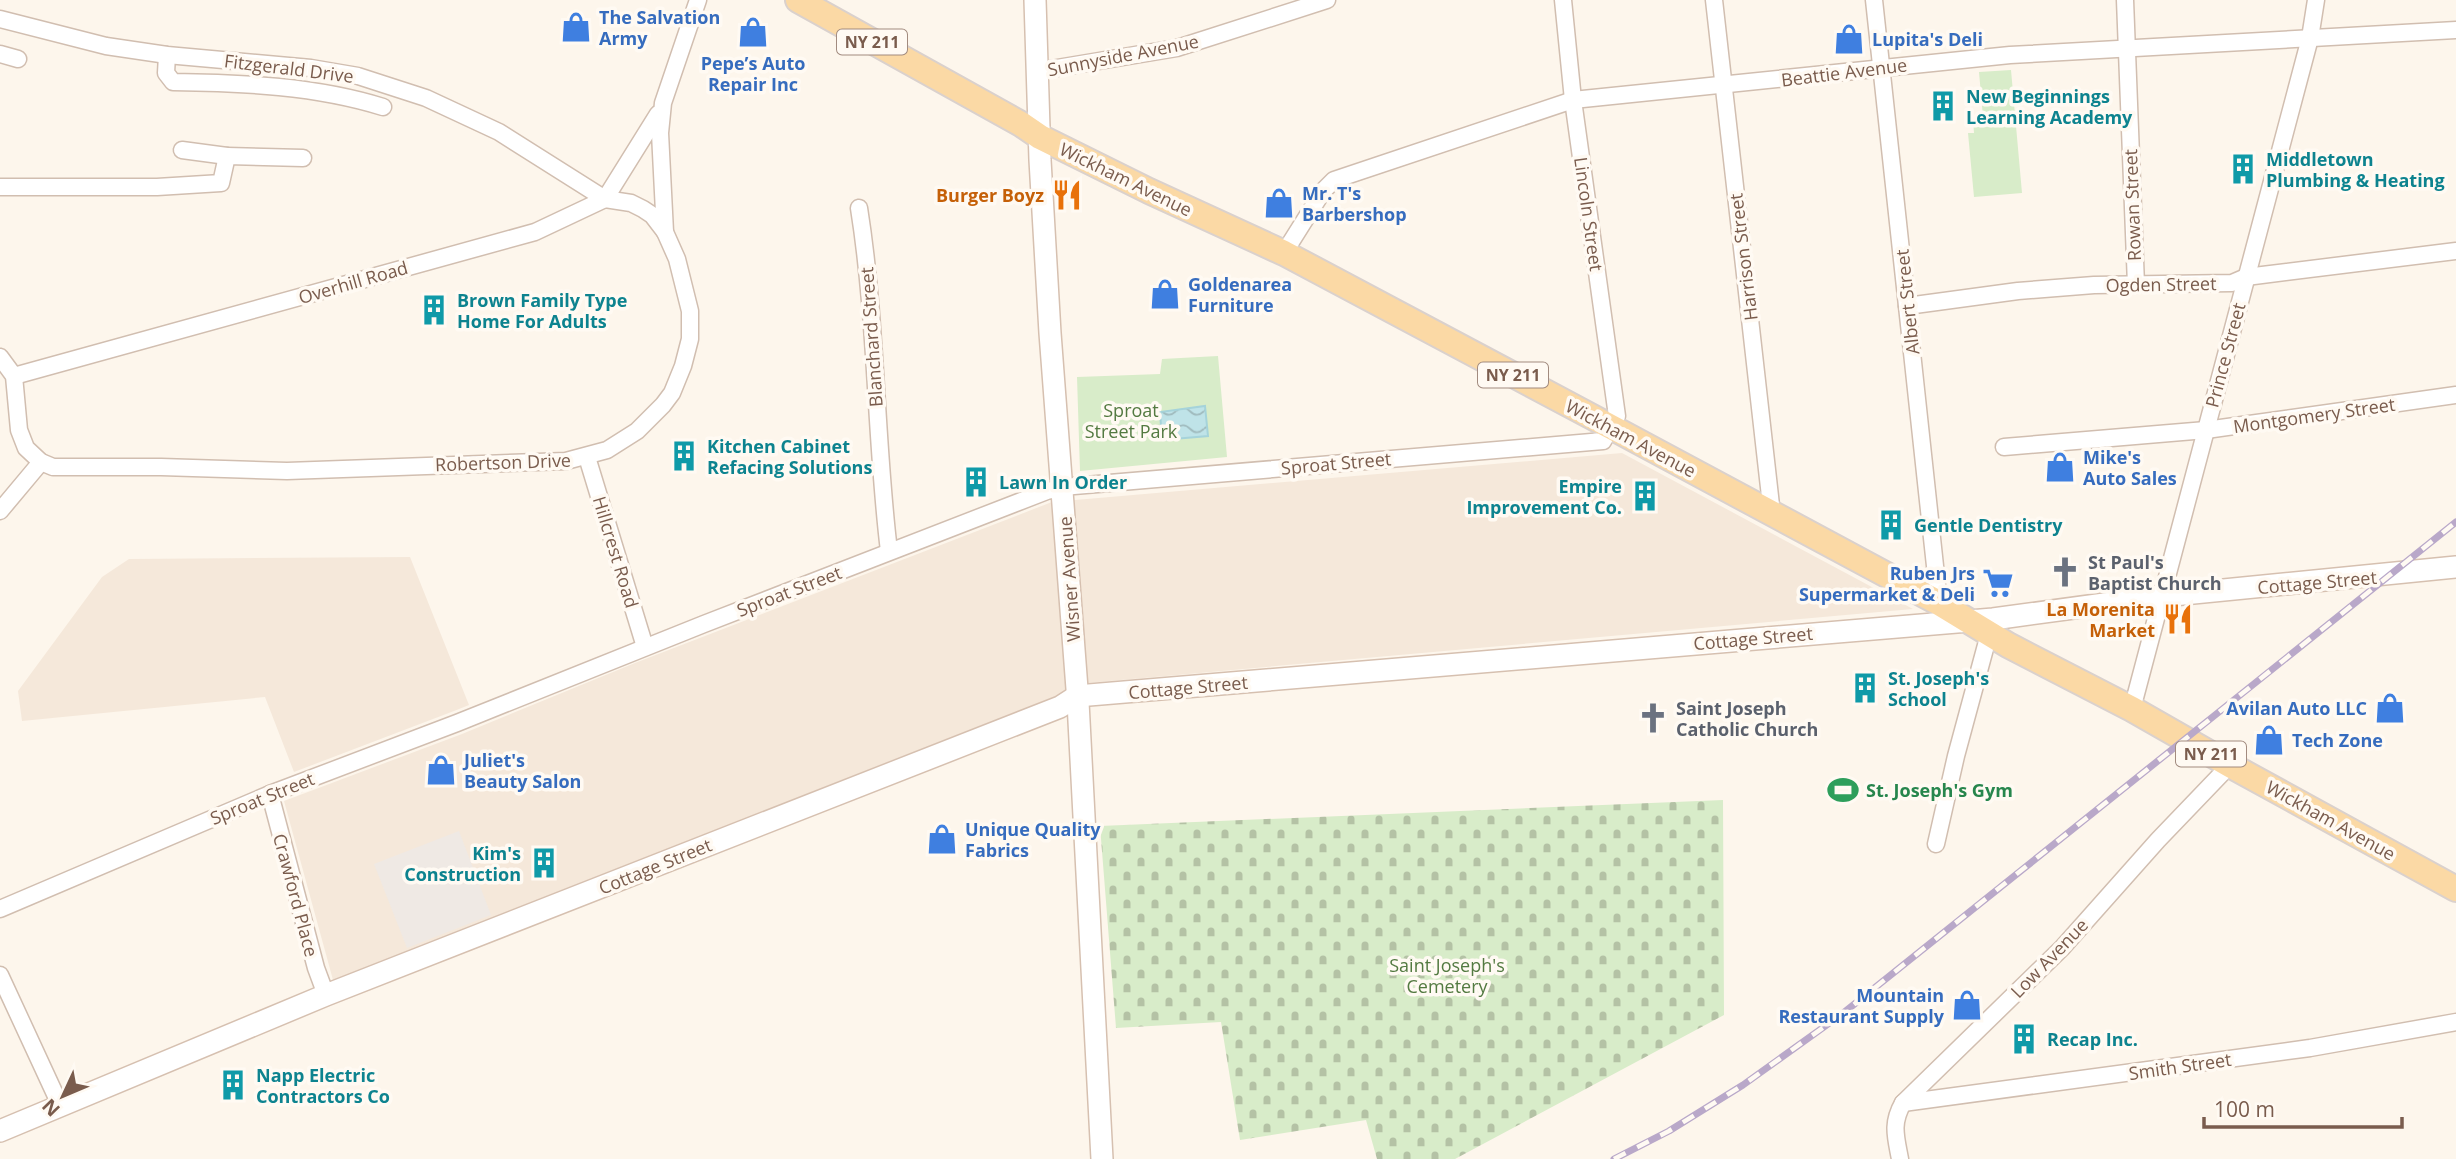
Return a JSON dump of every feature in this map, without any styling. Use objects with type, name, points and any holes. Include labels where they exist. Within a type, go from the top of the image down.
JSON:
[{"type":"main road","name":"Wickham Avenue","points":[[799,0],[823,7],[1040,137],[1284,253],[1613,428],[1939,603],[1989,634],[2132,709],[2456,889]]},
{"type":"street","name":"Robertson Drive","points":[[41,462],[53,467],[185,467],[287,471],[548,462],[587,457],[617,445],[647,423],[672,393],[690,339],[691,310],[677,259],[665,232],[660,133],[662,107],[698,0]]},
{"type":"street","name":"Wisner Avenue","points":[[1035,0],[1050,333],[1077,696],[1102,1159]]},
{"type":"street","name":"Sunnyside Avenue","points":[[1038,71],[1177,48],[1327,0]]},
{"type":"street","name":"Lincoln Street","points":[[1563,0],[1573,100],[1618,416],[1613,428]]},
{"type":"street","name":"Harrison Street","points":[[1714,0],[1772,514]]},
{"type":"street","name":"Albert Street","points":[[1874,0],[1939,603]]},
{"type":"street","name":"Rowan Street","points":[[2124,0],[2136,285]]},
{"type":"street","name":"Prince Street","points":[[2132,709],[2310,38],[2316,0]]},
{"type":"street","name":"Fitzgerald Drive","points":[[0,19],[106,46],[167,55],[311,68],[358,76],[426,98],[499,132],[605,200],[631,203],[643,209],[652,215],[665,232]]},
{"type":"street","name":"Beattie Avenue","points":[[1284,253],[1323,191],[1334,180],[1573,100],[2010,55],[2456,30]]},
{"type":"street","points":[[0,54],[18,59]]},
{"type":"street","points":[[167,55],[166,73],[173,82],[320,92],[383,107]]},
{"type":"street","points":[[605,200],[662,107]]},
{"type":"street","points":[[181,150],[227,156],[303,158]]},
{"type":"street","points":[[0,187],[157,187],[221,183],[227,156]]},
{"type":"street","name":"Overhill Road","points":[[14,376],[535,232],[605,200]]},
{"type":"street","name":"Blanchard Street","points":[[859,208],[889,551]]},
{"type":"street","name":"Ogden Street","points":[[1907,306],[2018,291],[2232,283],[2246,277],[2456,251]]},
{"type":"street","points":[[0,357],[14,376],[19,430],[26,448],[41,462],[0,511]]},
{"type":"street","name":"Montgomery Street","points":[[2004,447],[2206,430],[2456,395]]},
{"type":"street","name":"Sproat Street","points":[[0,909],[270,794],[1047,491],[1603,441],[1613,428]]},
{"type":"street","name":"Hillcrest Road","points":[[587,457],[645,647]]},
{"type":"street","name":"Cottage Street","points":[[0,1131],[326,995],[1060,707],[1077,696],[1993,619],[2163,596],[2456,567]]},
{"type":"street","points":[[1936,844],[1956,756],[1989,634]]},
{"type":"street","name":"Low Avenue","points":[[1903,1103],[2062,948],[2158,840],[2230,765]]},
{"type":"street","name":"Crawford Place","points":[[270,794],[316,968],[326,995]]},
{"type":"street","points":[[0,975],[61,1107]]},
{"type":"street","name":"Smith Street","points":[[1903,1103],[2296,1050],[2456,1022]]},
{"type":"street","points":[[1900,1159],[1895,1116],[1903,1103]]},
{"type":"shaded area","points":[[1622,453],[1913,609],[1076,684],[1061,694],[333,980],[284,801],[462,734],[635,663],[1052,502]]},
{"type":"shaded area","points":[[410,557],[469,705],[294,772],[265,697],[22,721],[18,691],[102,577],[129,559]]},
{"type":"shaded area","points":[[459,831],[491,915],[407,948],[374,864]]},
{"type":"green space","points":[[2011,70],[2022,193],[1974,197],[1968,133],[1974,133],[1973,119],[1983,117],[1979,72]]},
{"type":"green space","name":"Sproat Street Park","points":[[1218,356],[1227,457],[1080,471],[1077,377],[1160,374],[1162,359]]},
{"type":"green space","name":"Saint Joseph's Cemetery","points":[[1723,800],[1724,1015],[1455,1159],[1377,1159],[1366,1120],[1240,1140],[1221,1022],[1116,1028],[1100,826]]},
{"type":"water","points":[[1205,406],[1208,436],[1162,440],[1160,412]]},
{"type":"railway","points":[[1614,1159],[1669,1131],[1743,1085],[1842,1014],[2456,522]]},
{"type":"place","name":"The Salvation Army","points":[[576,27]]},
{"type":"place","name":"Pepe’s Auto Repair Inc","points":[[753,32]]},
{"type":"place","name":"Lupita's Deli","points":[[1849,39]]},
{"type":"place","name":"New Beginnings Learning Academy","points":[[1943,106]]},
{"type":"place","name":"Middletown Plumbing & Heating","points":[[2243,169]]},
{"type":"place","name":"Burger Boyz","points":[[1067,195]]},
{"type":"place","name":"Mr. T's Barbershop","points":[[1279,203]]},
{"type":"place","name":"Goldenarea Furniture","points":[[1165,294]]},
{"type":"place","name":"Brown Family Type Home For Adults","points":[[434,310]]},
{"type":"place","name":"Kitchen Cabinet Refacing Solutions","points":[[684,456]]},
{"type":"place","name":"Mike's Auto Sales","points":[[2060,467]]},
{"type":"place","name":"Lawn In Order","points":[[976,482]]},
{"type":"place","name":"Empire Improvement Co.","points":[[1645,496]]},
{"type":"place","name":"Gentle Dentistry","points":[[1891,525]]},
{"type":"place","name":"St Paul's Baptist Church","points":[[2065,572]]},
{"type":"place","name":"Ruben Jrs Supermarket & Deli","points":[[1998,583]]},
{"type":"place","name":"La Morenita Market","points":[[2178,619]]},
{"type":"place","name":"St. Joseph's School","points":[[1865,688]]},
{"type":"place","name":"Avilan Auto LLC","points":[[2390,708]]},
{"type":"place","name":"Saint Joseph Catholic Church","points":[[1653,718]]},
{"type":"place","name":"Tech Zone","points":[[2269,740]]},
{"type":"place","name":"Juliet's Beauty Salon","points":[[441,770]]},
{"type":"place","name":"St. Joseph's Gym","points":[[1843,790]]},
{"type":"place","name":"Unique Quality Fabrics","points":[[942,839]]},
{"type":"place","name":"Kim's Construction","points":[[544,863]]},
{"type":"place","name":"Mountain Restaurant Supply","points":[[1967,1005]]},
{"type":"place","name":"Recap Inc.","points":[[2024,1039]]},
{"type":"place","name":"Napp Electric Contractors Co","points":[[233,1085]]}]
